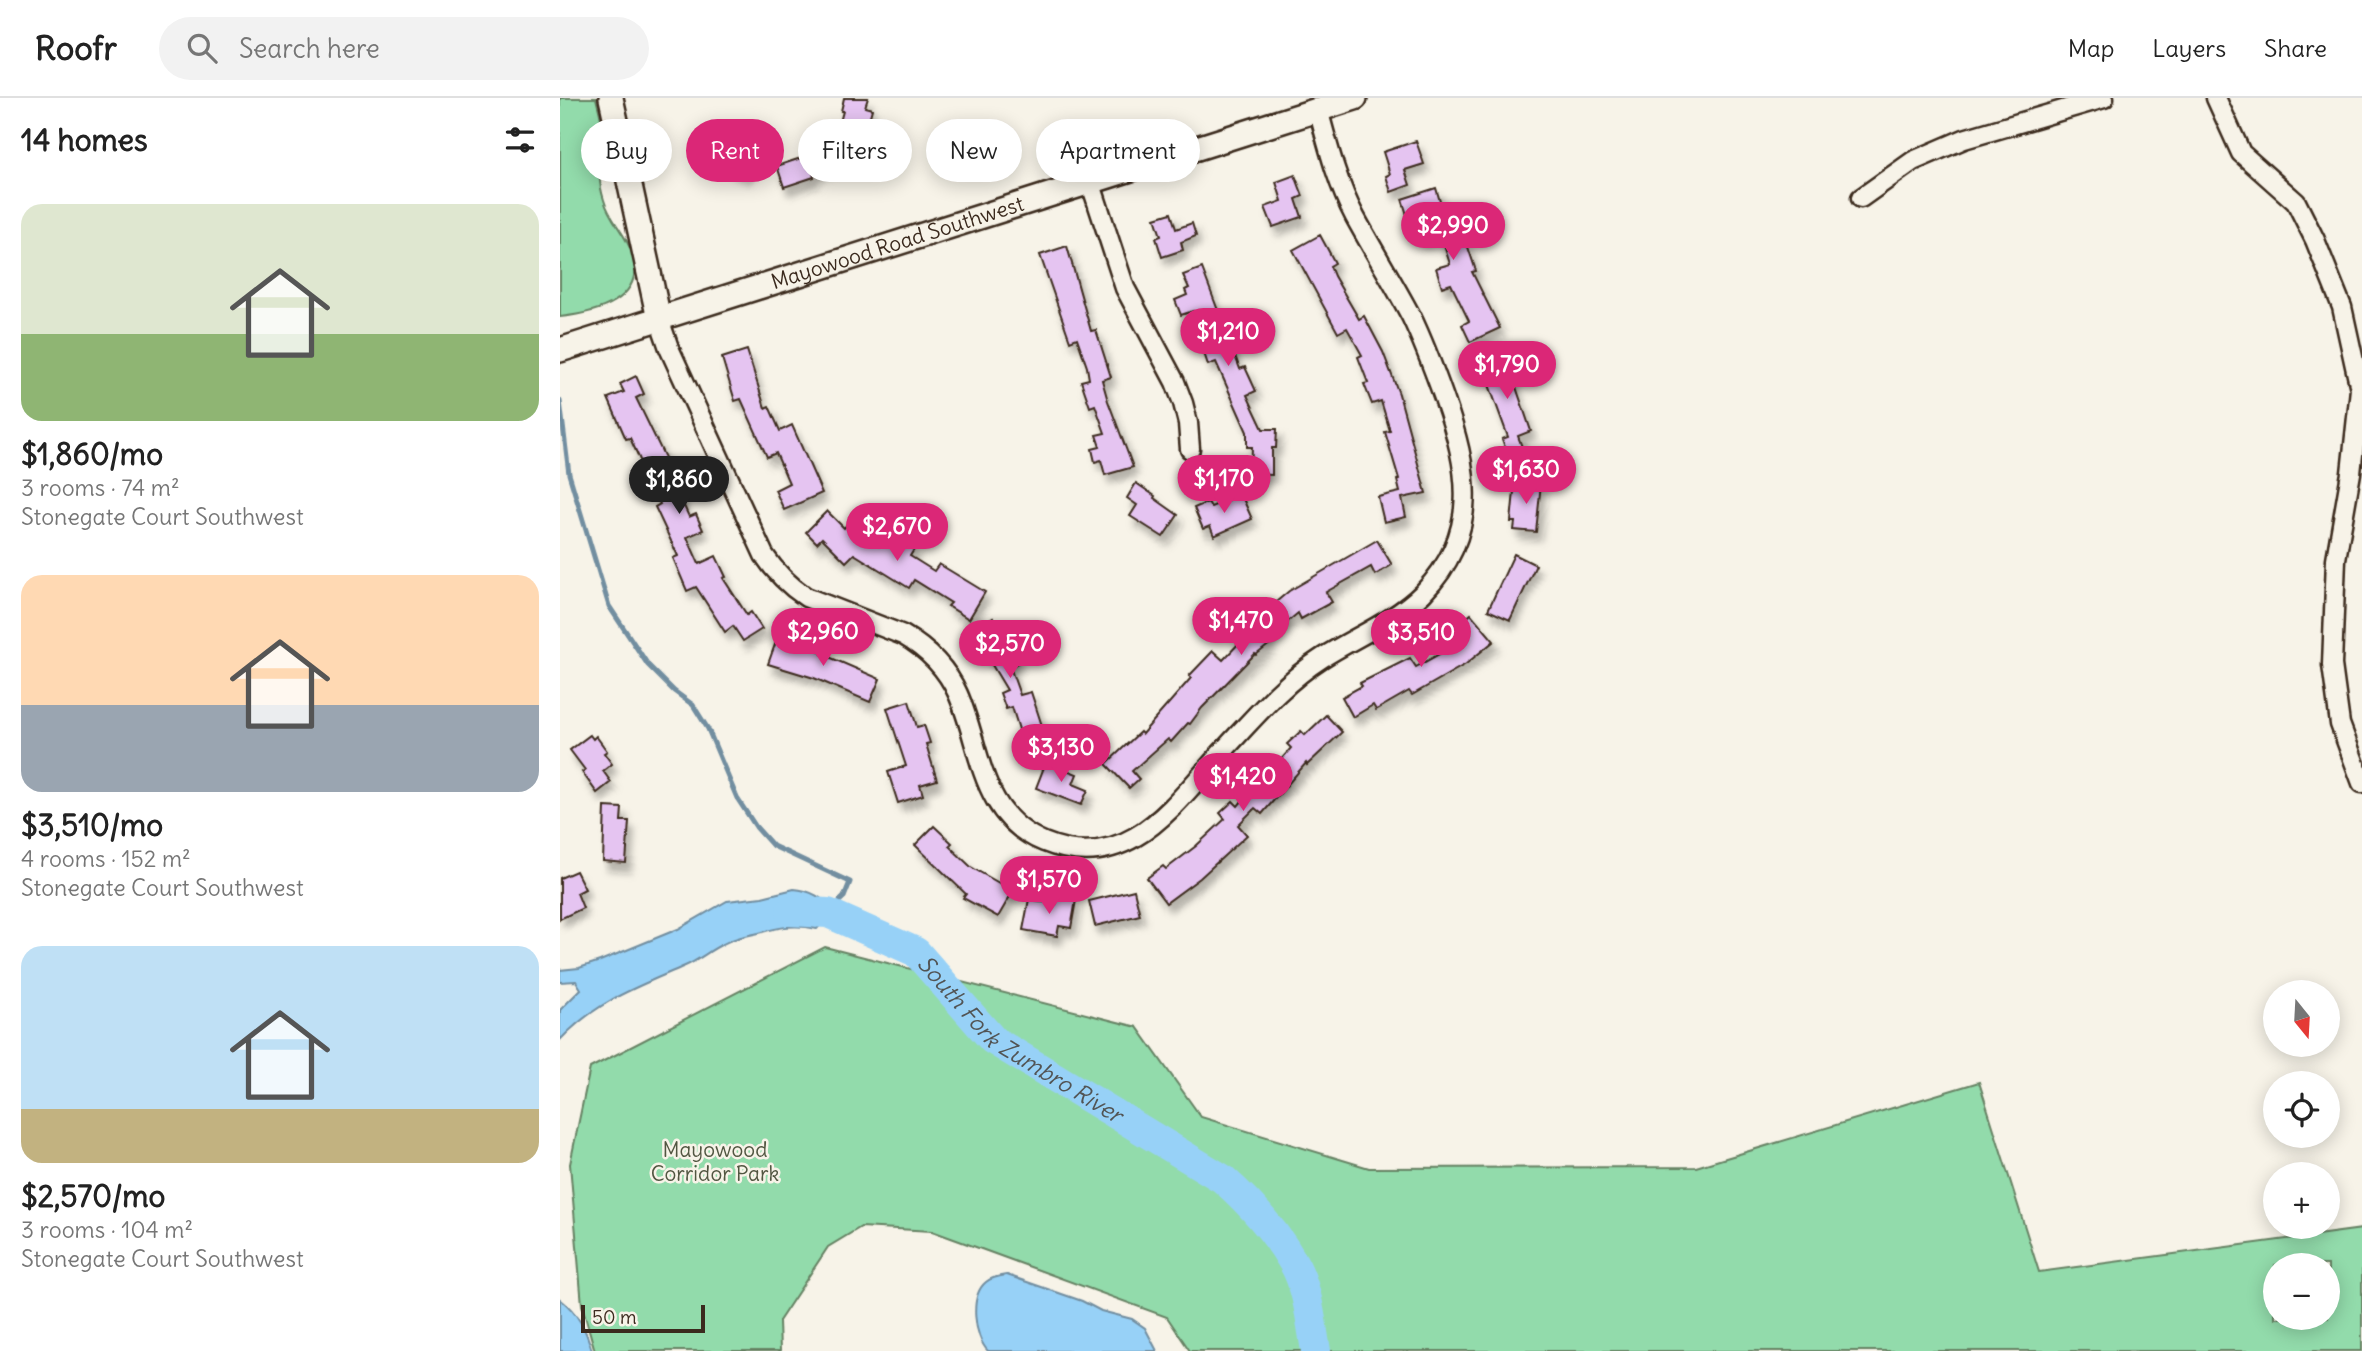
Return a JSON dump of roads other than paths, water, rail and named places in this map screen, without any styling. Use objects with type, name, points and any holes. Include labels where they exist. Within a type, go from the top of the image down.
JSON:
[{"type":"street","points":[[611,98],[659,319],[669,348],[764,555],[773,569],[806,597],[903,635],[938,662],[959,696],[991,793],[1014,822],[1041,841],[1084,850],[1120,844],[1136,838],[1163,817],[1289,682],[1321,659],[1395,615],[1424,592],[1444,565],[1458,535],[1466,483],[1454,427],[1424,344],[1346,199],[1318,109]]},
{"type":"street","name":"Mayowood Road Southwest","points":[[1200,146],[1355,98]]},
{"type":"street","points":[[1861,198],[1913,161],[1964,139],[2104,98]]},
{"type":"street","points":[[2216,98],[2241,153],[2296,202],[2315,240],[2342,307],[2360,389],[2354,495],[2336,559],[2332,665],[2340,724],[2362,783]]},
{"type":"street","name":"Mayowood Road Southwest","points":[[570,346],[1087,182]]},
{"type":"street","points":[[1090,182],[1125,288],[1175,382],[1183,403],[1190,449]]},
{"type":"water","points":[[794,889],[816,895],[835,910],[817,929],[795,926],[781,928],[727,942],[690,964],[634,988],[604,1005],[574,1026],[560,1040],[560,1010],[581,989],[576,981],[560,982],[560,970],[579,968],[600,961],[678,929],[727,901],[762,897]]},
{"type":"water","points":[[1007,1275],[1082,1301],[1101,1311],[1132,1319],[1145,1328],[1157,1351],[988,1351],[977,1327],[977,1297],[986,1282]]},
{"type":"water","points":[[560,1299],[580,1322],[592,1351],[560,1351]]},
{"type":"waterway","points":[[560,401],[569,474],[609,606],[648,665],[674,691],[693,705],[708,729],[737,798],[756,827],[773,846],[850,882],[844,897],[829,911]]},
{"type":"waterway","name":"South Fork Zumbro River","points":[[791,911],[828,913],[916,952],[993,1040],[1223,1179],[1261,1218],[1293,1262],[1306,1294],[1316,1351]]},
{"type":"park label","name":"Mayowood Corridor Park","points":[[715,1162]]}]
